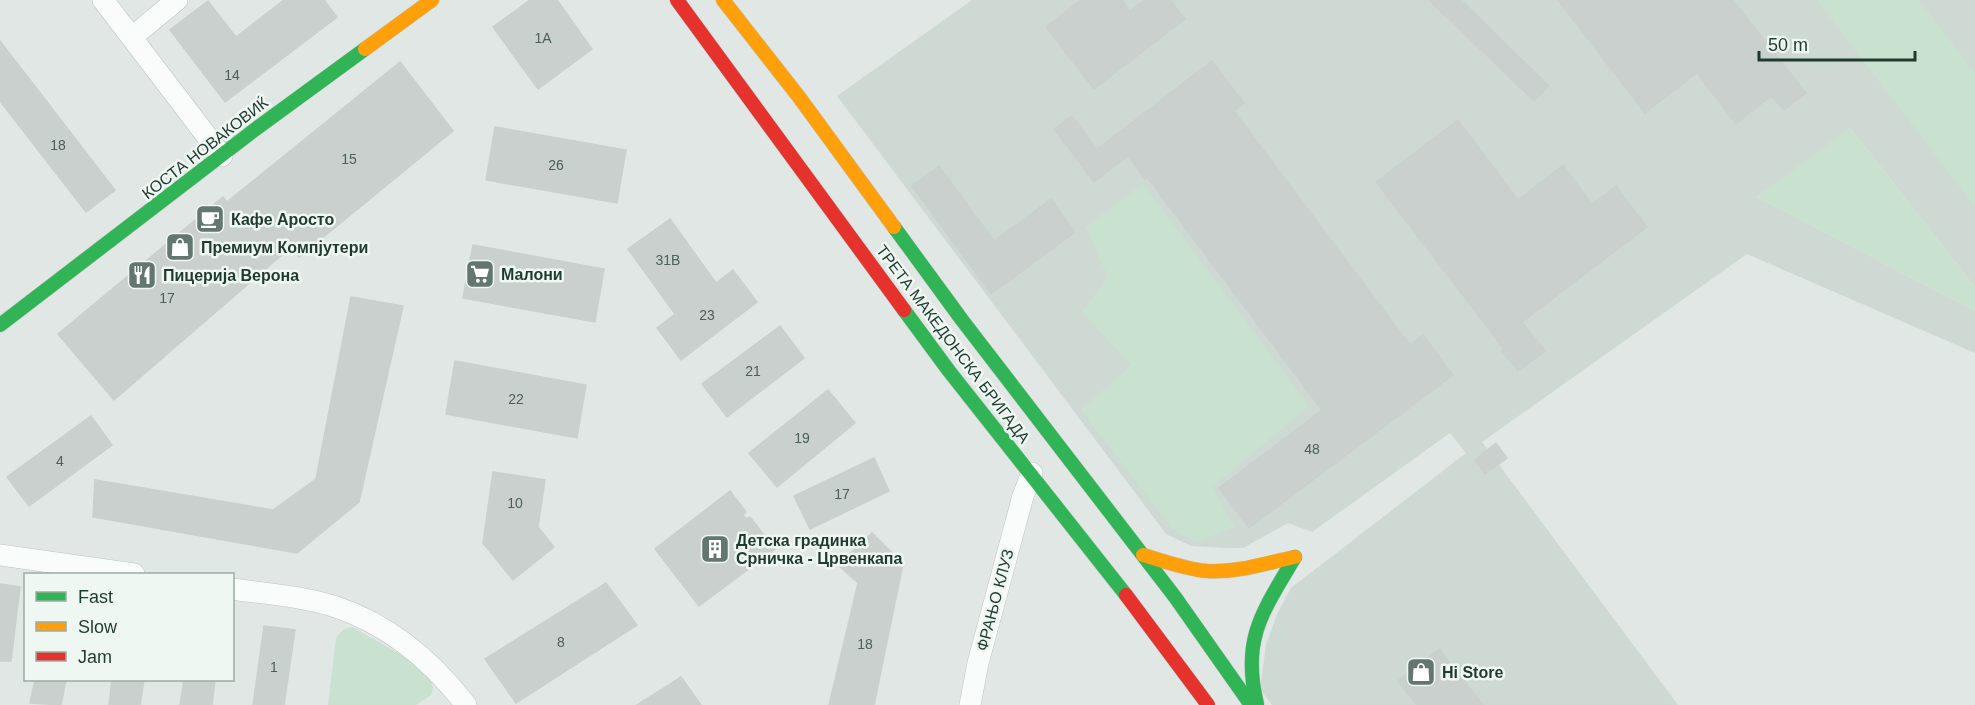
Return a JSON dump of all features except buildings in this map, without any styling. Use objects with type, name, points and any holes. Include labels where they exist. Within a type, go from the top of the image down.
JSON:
[{"type":"street","points":[[103,0],[222,156]]},
{"type":"street","points":[[132,37],[177,0]]},
{"type":"street","name":"КОСТА НОВАКОВИЌ","points":[[0,325],[432,0]]},
{"type":"street","name":"ТРЕТА МАКЕДОНСКА БРИГАДА","points":[[677,0],[950,371],[1032,472],[1208,705]]},
{"type":"street","name":"ТРЕТА МАКЕДОНСКА БРИГАДА","points":[[723,0],[799,97],[962,320],[1143,555],[1251,705]]},
{"type":"street","name":"ФРАЊО КЛУЗ","points":[[970,705],[978,663],[1023,496],[1032,472]]},
{"type":"street","points":[[0,555],[127,573]]},
{"type":"street","points":[[1143,555],[1194,570],[1206,571],[1247,567],[1295,557],[1254,633],[1250,650],[1250,672],[1257,705]]},
{"type":"street","points":[[234,589],[305,599],[337,607],[394,634],[427,662],[463,704]]},
{"type":"shaded area","points":[[972,0],[1975,0],[1975,287],[1851,129],[1757,197],[1975,311],[1975,353],[1747,254],[1482,442],[1678,705],[1272,705],[1260,689],[1266,645],[1277,614],[1291,588],[1466,453],[1450,433],[1312,532],[1288,523],[1243,548],[1191,546],[1166,534],[837,96]]},
{"type":"green space","points":[[1817,0],[1919,0],[1975,73],[1975,207]]},
{"type":"green space","points":[[1850,128],[1975,287],[1975,311],[1757,197]]},
{"type":"green space","points":[[1143,184],[1309,406],[1212,487],[1234,527],[1197,542],[1173,530],[1081,410],[1131,365],[1082,312],[1108,277],[1086,227]]},
{"type":"green space","points":[[352,627],[407,658],[430,678],[433,688],[431,695],[416,705],[328,705],[336,638],[344,629]]},
{"type":"traffic: fast","points":[[0,325],[257,128],[365,49]]},
{"type":"traffic: fast","points":[[894,227],[962,320],[1175,597],[1251,705]]},
{"type":"traffic: fast","points":[[904,310],[949,371],[1126,595]]},
{"type":"traffic: fast","points":[[1257,704],[1252,661],[1258,626],[1273,594],[1295,557]]},
{"type":"traffic: slow","points":[[365,49],[432,0]]},
{"type":"traffic: slow","points":[[723,0],[799,97],[894,227]]},
{"type":"traffic: slow","points":[[1143,555],[1207,571],[1251,567],[1295,557]]},
{"type":"traffic: jam","points":[[677,0],[904,310]]},
{"type":"traffic: jam","points":[[1126,595],[1208,705]]},
{"type":"place","name":"Кафе Аросто","points":[[210,219]]},
{"type":"place","name":"Премиум Компјутери","points":[[180,247]]},
{"type":"place","name":"Малони","points":[[480,274]]},
{"type":"place","name":"Пицерија Верона","points":[[142,275]]},
{"type":"place","name":"Детска градинка Срничка - Црвенкапа","points":[[715,549]]},
{"type":"place","name":"Hi Store","points":[[1421,672]]}]
